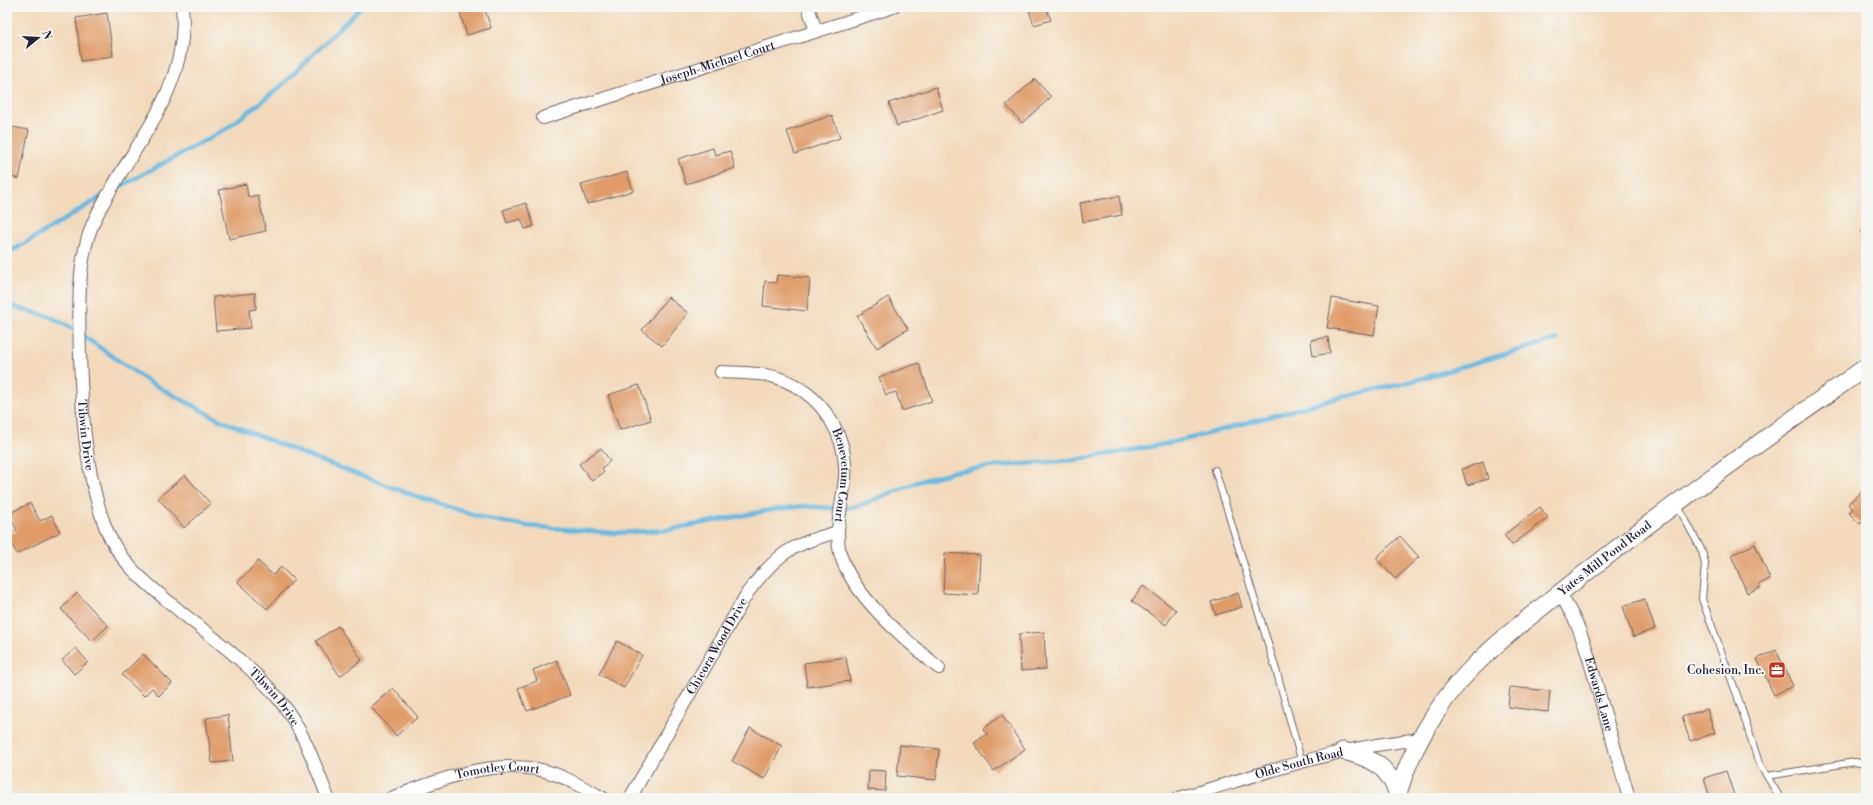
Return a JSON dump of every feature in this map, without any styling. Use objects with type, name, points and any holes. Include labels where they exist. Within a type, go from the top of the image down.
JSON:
[{"type":"street","name":"Tibwin Drive","points":[[182,7],[181,43],[172,85],[158,114],[113,185],[93,224],[84,256],[79,299],[82,404],[88,463],[103,521],[116,550],[134,573],[225,647],[271,690],[290,714],[307,742],[328,798]]},
{"type":"street","points":[[808,7],[816,31]]},
{"type":"street","name":"Joseph-Michael Court","points":[[542,118],[892,7]]},
{"type":"street","name":"Yates Mill Pond Road","points":[[1397,796],[1422,739],[1442,705],[1468,672],[1513,629],[1676,503],[1866,367]]},
{"type":"street","name":"Benevetum Court","points":[[721,372],[761,375],[786,381],[812,397],[829,417],[843,446],[845,476],[838,532],[840,553],[851,578],[876,609],[914,647],[940,668]]},
{"type":"street","name":"Chicora Wood Drive","points":[[630,798],[748,592],[765,570],[786,551],[809,539],[838,532]]},
{"type":"street","name":"Edwards Lane","points":[[1560,593],[1576,622],[1586,648],[1630,798]]},
{"type":"street","name":"Olde South Road","points":[[1179,798],[1343,751],[1392,741],[1422,739]]},
{"type":"street","points":[[1343,751],[1366,757],[1380,765],[1387,772],[1397,796]]},
{"type":"street","name":"Tomotley Court","points":[[391,798],[468,772],[496,767],[536,769],[565,778],[603,798]]},
{"type":"lane","points":[[1215,470],[1277,673],[1302,763]]},
{"type":"lane","points":[[1676,503],[1702,551],[1705,564],[1702,599],[1737,695],[1759,763],[1780,798]]},
{"type":"lane","points":[[1767,776],[1855,762],[1866,764]]},
{"type":"building","points":[[458,7],[484,7],[491,28],[467,35]]},
{"type":"building","points":[[1028,7],[1046,7],[1051,20],[1034,25]]},
{"type":"building","points":[[107,13],[113,56],[81,61],[76,18]]},
{"type":"building","points":[[1035,79],[1051,97],[1022,123],[1006,105]]},
{"type":"building","points":[[936,87],[943,110],[897,126],[889,103]]},
{"type":"building","points":[[832,115],[840,138],[795,154],[787,131]]},
{"type":"building","points":[[7,126],[29,130],[19,179],[7,176]]},
{"type":"building","points":[[713,148],[715,155],[730,151],[735,168],[686,184],[678,159]]},
{"type":"building","points":[[627,172],[633,191],[587,204],[581,185]]},
{"type":"building","points":[[246,184],[248,197],[258,195],[266,231],[229,239],[219,190]]},
{"type":"building","points":[[1119,196],[1122,215],[1083,222],[1080,203]]},
{"type":"building","points":[[526,203],[534,226],[525,229],[521,219],[507,223],[503,210]]},
{"type":"building","points":[[1866,230],[1866,243],[1861,232]]},
{"type":"building","points":[[777,275],[810,278],[807,311],[763,306],[765,281],[776,283]]},
{"type":"building","points":[[255,293],[256,309],[249,310],[251,328],[216,331],[213,297]]},
{"type":"building","points":[[668,297],[688,313],[662,346],[642,330]]},
{"type":"building","points":[[888,297],[908,329],[877,348],[857,316]]},
{"type":"building","points":[[1332,298],[1379,306],[1374,335],[1327,328]]},
{"type":"building","points":[[1328,337],[1330,353],[1313,356],[1311,340]]},
{"type":"building","points":[[919,363],[932,401],[902,411],[896,392],[886,395],[879,377]]},
{"type":"building","points":[[639,385],[651,420],[620,430],[608,395]]},
{"type":"building","points":[[601,448],[610,461],[602,468],[604,472],[592,481],[579,464]]},
{"type":"building","points":[[1483,462],[1488,479],[1467,485],[1462,469]]},
{"type":"building","points":[[185,475],[211,504],[184,528],[158,498]]},
{"type":"building","points":[[1865,488],[1866,519],[1860,524],[1849,513],[1853,509],[1848,504]]},
{"type":"building","points":[[30,503],[40,521],[52,515],[60,532],[17,554],[7,536],[17,530],[8,514]]},
{"type":"building","points":[[1540,507],[1548,518],[1512,545],[1504,535]]},
{"type":"building","points":[[1400,536],[1419,557],[1395,579],[1376,558]]},
{"type":"building","points":[[1755,544],[1770,579],[1759,584],[1760,588],[1747,593],[1731,555]]},
{"type":"building","points":[[945,553],[980,555],[978,595],[943,593]]},
{"type":"building","points":[[258,561],[273,575],[281,567],[294,580],[267,609],[238,582]]},
{"type":"building","points":[[1143,586],[1176,610],[1166,625],[1132,601]]},
{"type":"building","points":[[77,593],[108,626],[92,641],[61,609]]},
{"type":"building","points":[[1238,593],[1242,607],[1216,615],[1211,602]]},
{"type":"building","points":[[1645,599],[1655,629],[1633,637],[1623,606]]},
{"type":"building","points":[[338,626],[362,660],[340,676],[316,641]]},
{"type":"building","points":[[1044,632],[1046,669],[1021,671],[1019,634]]},
{"type":"building","points":[[617,641],[642,655],[624,688],[599,674]]},
{"type":"building","points":[[76,648],[88,662],[74,674],[62,660]]},
{"type":"building","points":[[1776,650],[1793,686],[1774,695],[1757,659]]},
{"type":"building","points":[[143,654],[172,683],[159,696],[152,688],[144,696],[122,675]]},
{"type":"building","points":[[846,657],[850,681],[807,687],[804,663]]},
{"type":"building","points":[[557,660],[570,695],[527,711],[518,688],[537,681],[533,670]]},
{"type":"building","points":[[1510,687],[1550,691],[1548,712],[1508,707]]},
{"type":"building","points":[[393,688],[418,717],[396,736],[371,707]]},
{"type":"building","points":[[1707,709],[1715,733],[1690,741],[1682,717]]},
{"type":"building","points":[[228,715],[233,761],[212,763],[206,718]]},
{"type":"building","points":[[1002,715],[1025,749],[994,771],[974,743],[987,734],[983,729]]},
{"type":"building","points":[[750,728],[782,746],[764,779],[732,761]]},
{"type":"building","points":[[900,745],[939,749],[936,780],[897,776]]},
{"type":"building","points":[[869,770],[886,771],[885,791],[868,790]]},
{"type":"building","points":[[1726,771],[1735,798],[1710,798],[1704,778]]},
{"type":"waterway","points":[[116,189],[226,129],[278,89],[361,7]]},
{"type":"waterway","points":[[7,253],[104,195]]},
{"type":"waterway","points":[[7,305],[51,317],[75,330],[149,382],[220,420],[316,459],[421,498],[487,519],[527,526],[615,533],[667,530],[771,510],[804,506],[843,509],[861,505],[920,481],[952,472],[997,466],[1075,460],[1155,446],[1192,438],[1337,398],[1402,384],[1557,339]]},
{"type":"place","name":"Cohesion, Inc.","points":[[1777,670]]}]
